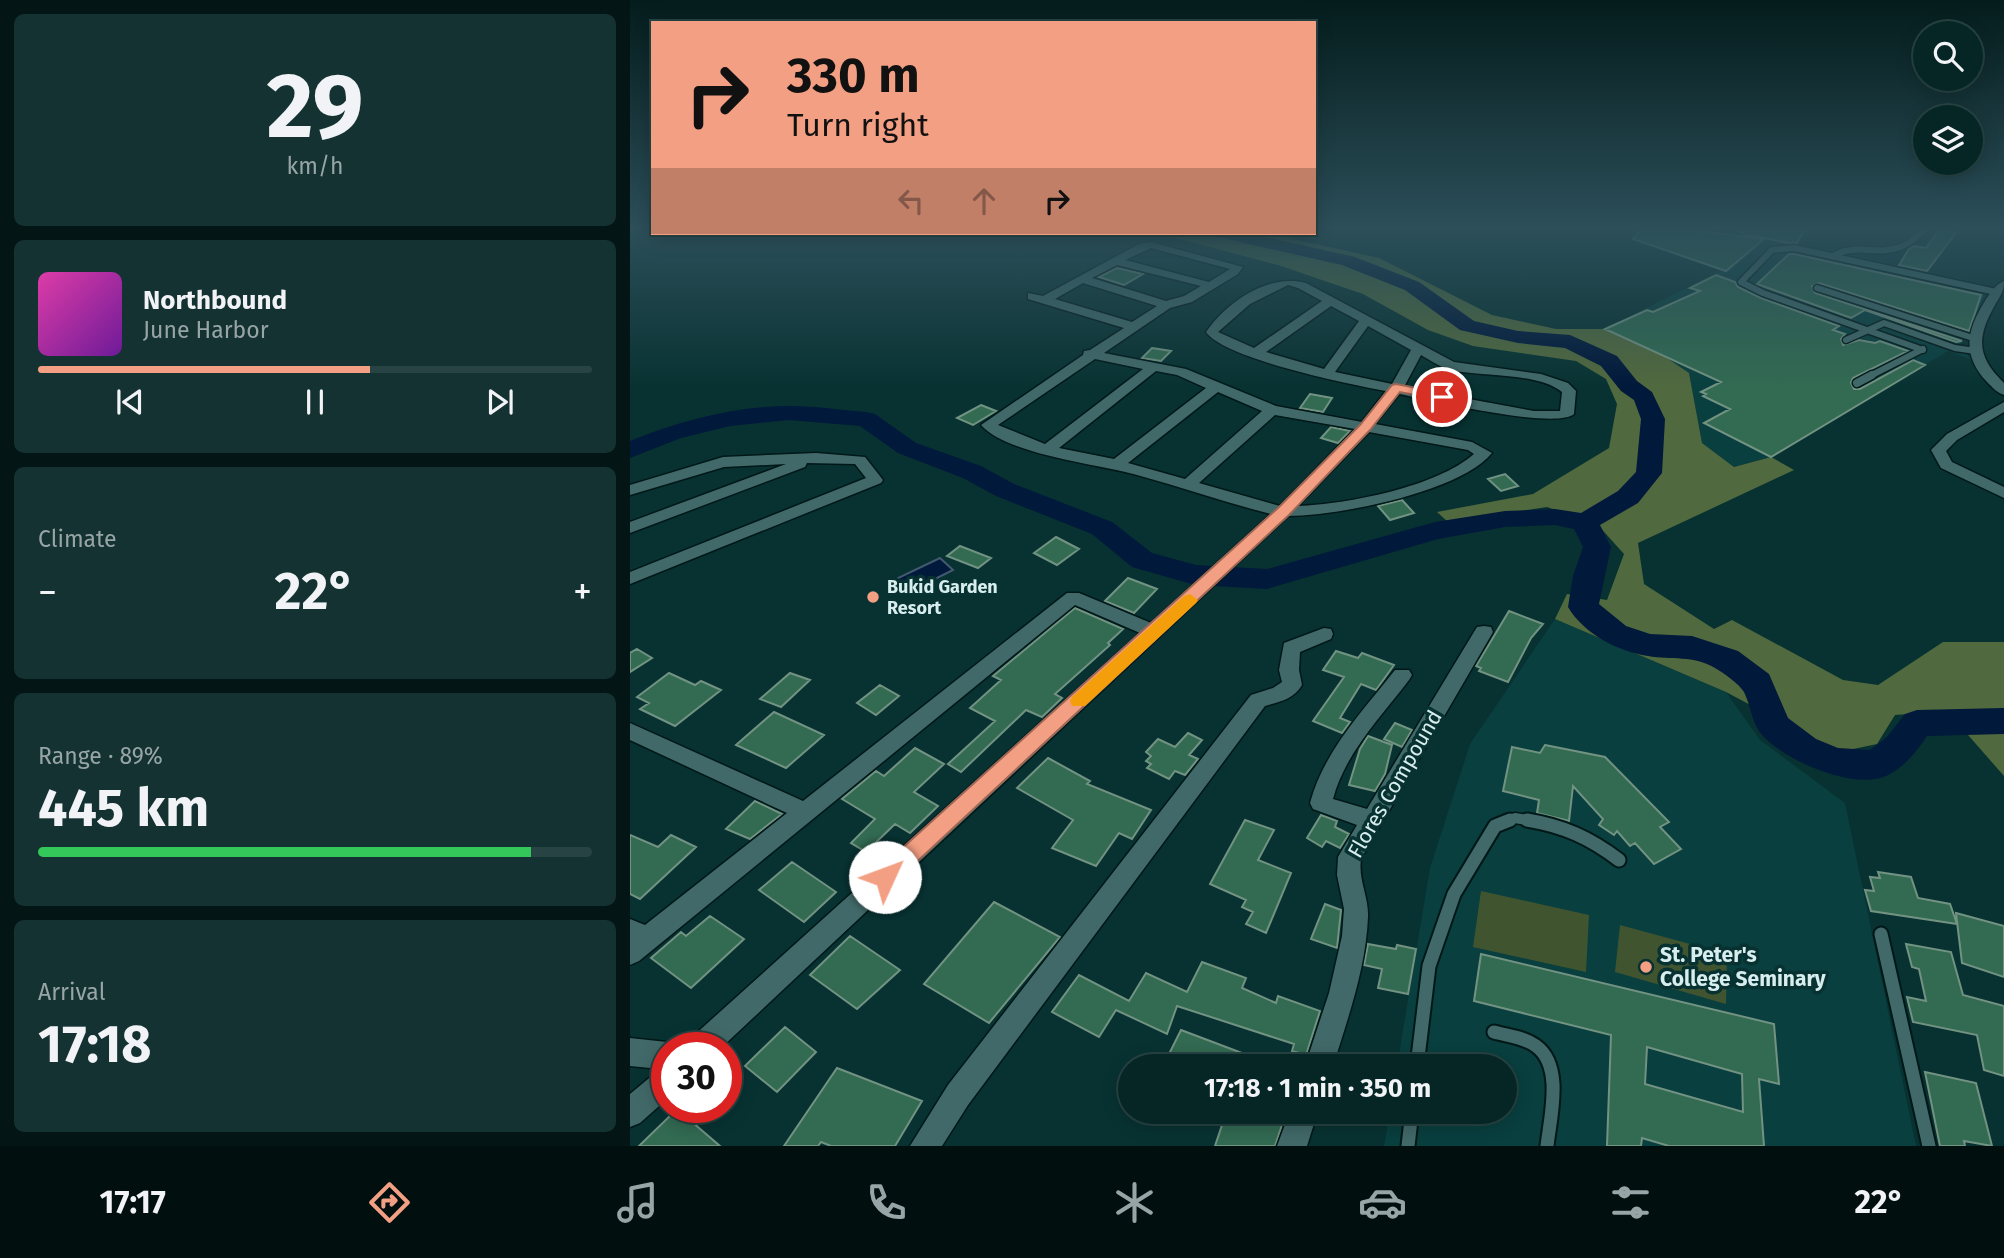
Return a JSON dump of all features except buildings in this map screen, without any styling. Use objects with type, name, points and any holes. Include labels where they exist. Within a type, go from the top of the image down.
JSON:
[{"type":"street","points":[[1079,280],[1038,298],[1132,326]]},
{"type":"street","points":[[1087,280],[1166,304]]},
{"type":"street","points":[[1191,280],[1209,285]]},
{"type":"street","points":[[1089,354],[1181,372],[1272,410],[1472,446],[1484,453],[1478,462],[1467,469],[1348,505],[1284,512],[1116,465],[1047,450],[1007,438],[988,425],[1089,354],[1166,304],[1188,299],[1216,280]]},
{"type":"street","points":[[1280,284],[1302,285],[1365,321],[1451,366],[1542,379],[1563,386],[1569,391],[1567,414],[1534,415],[1328,373],[1254,354],[1216,337],[1212,332],[1219,321],[1280,284]]},
{"type":"street","points":[[2000,288],[1976,345],[1981,365],[2004,391]]},
{"type":"street","points":[[1254,354],[1331,300]]},
{"type":"street","points":[[1328,373],[1365,321]]},
{"type":"street","points":[[718,1032],[1284,512],[1365,427],[1396,387],[1418,349]]},
{"type":"street","points":[[1047,450],[1152,368]]},
{"type":"street","points":[[1116,465],[1217,386]]},
{"type":"street","points":[[2004,405],[1952,437],[1938,450],[1946,465],[2004,493]]},
{"type":"street","points":[[1188,484],[1272,410]]},
{"type":"street","points":[[630,528],[816,458]]},
{"type":"street","points":[[630,490],[723,462],[816,458],[860,460],[875,480],[630,578]]},
{"type":"street","points":[[636,941],[806,812],[1073,597],[1156,632]]},
{"type":"street","name":"Flores Compound","points":[[1323,1054],[1336,1016],[1356,923],[1357,902],[1346,876],[1350,857],[1484,632]]},
{"type":"street","points":[[925,1146],[958,1095],[1258,700],[1280,694],[1292,685],[1289,670],[1291,648],[1324,634]]},
{"type":"street","points":[[1372,820],[1338,811],[1321,803],[1323,788],[1343,753],[1402,675]]},
{"type":"street","points":[[630,731],[806,812]]},
{"type":"street","points":[[630,1052],[651,1054]]},
{"type":"street","points":[[630,1113],[651,1094]]},
{"type":"street","points":[[1292,1146],[1300,1124]]},
{"type":"lane","points":[[1742,280],[1741,282],[1755,290],[1923,350]]},
{"type":"lane","points":[[1962,280],[2000,288]]},
{"type":"lane","points":[[1817,288],[1976,345]]},
{"type":"lane","points":[[1846,340],[1884,323],[1937,342],[1976,345]]},
{"type":"lane","points":[[1857,383],[1937,342]]},
{"type":"lane","points":[[1418,1054],[1429,966],[1454,894],[1495,825],[1515,818],[1547,823],[1591,839],[1619,860]]},
{"type":"lane","points":[[1881,934],[1929,1146]]},
{"type":"lane","points":[[1494,1032],[1526,1041],[1540,1049],[1549,1066],[1552,1088],[1547,1146]]},
{"type":"lane","points":[[1408,1146],[1411,1124]]},
{"type":"shaded area","points":[[1701,280],[1967,280],[1988,285],[1970,333],[1958,345],[1972,360],[1948,351],[1771,457],[1734,467],[1702,443],[1689,373],[1664,356],[1605,329]]},
{"type":"shaded area","points":[[940,558],[953,570],[909,592],[896,579]]},
{"type":"shaded area","name":"St. Peter's College Seminary","points":[[1555,619],[1726,692],[1760,740],[1845,803],[1916,1146],[1384,1146],[1388,1124],[1517,1124],[1517,1054],[1399,1054],[1430,868],[1470,744]]},
{"type":"green space","points":[[1323,280],[1424,280],[1492,315],[1556,329],[1605,329],[1664,356],[1689,373],[1702,443],[1734,467],[1771,457],[1794,470],[1638,543],[1644,584],[1714,629],[1732,620],[1843,680],[1878,685],[1943,642],[2004,642],[2004,776],[1947,711],[1895,715],[1877,744],[1839,752],[1726,692],[1555,619],[1567,594],[1607,600],[1624,554],[1597,524],[1547,507],[1448,522],[1437,512],[1533,494],[1609,448],[1617,404],[1606,379],[1576,361],[1473,346],[1428,330],[1363,294]]},
{"type":"green space","points":[[1481,891],[1589,915],[1586,972],[1473,947]]},
{"type":"green space","points":[[1620,925],[1727,954],[1726,1004],[1615,972]]},
{"type":"waterway","points":[[1398,280],[1412,286],[1467,326],[1518,337],[1570,342],[1609,361],[1629,386],[1644,397],[1653,419],[1649,473],[1628,497],[1585,522]]},
{"type":"waterway","points":[[630,450],[672,433],[730,419],[789,413],[866,419],[907,448],[972,472],[1005,490],[1102,528],[1142,560],[1195,575],[1267,579],[1435,531],[1505,519],[1555,517],[1585,522]]},
{"type":"waterway","points":[[1585,522],[1597,547],[1588,576],[1583,607],[1615,634],[1648,645],[1692,647],[1726,659],[1757,683],[1774,726],[1803,749],[1836,762],[1876,765],[1900,747],[1917,723],[2004,721]]},
{"type":"slow traffic","points":[[1079,701],[1190,600]]},
{"type":"place","name":"Bukid Garden Resort","points":[[873,597]]},
{"type":"place","name":"St. Peter's College Seminary","points":[[1646,967]]},
{"type":"route","points":[[885,877],[1156,632],[1284,512],[1365,427],[1396,387],[1442,397]]}]
